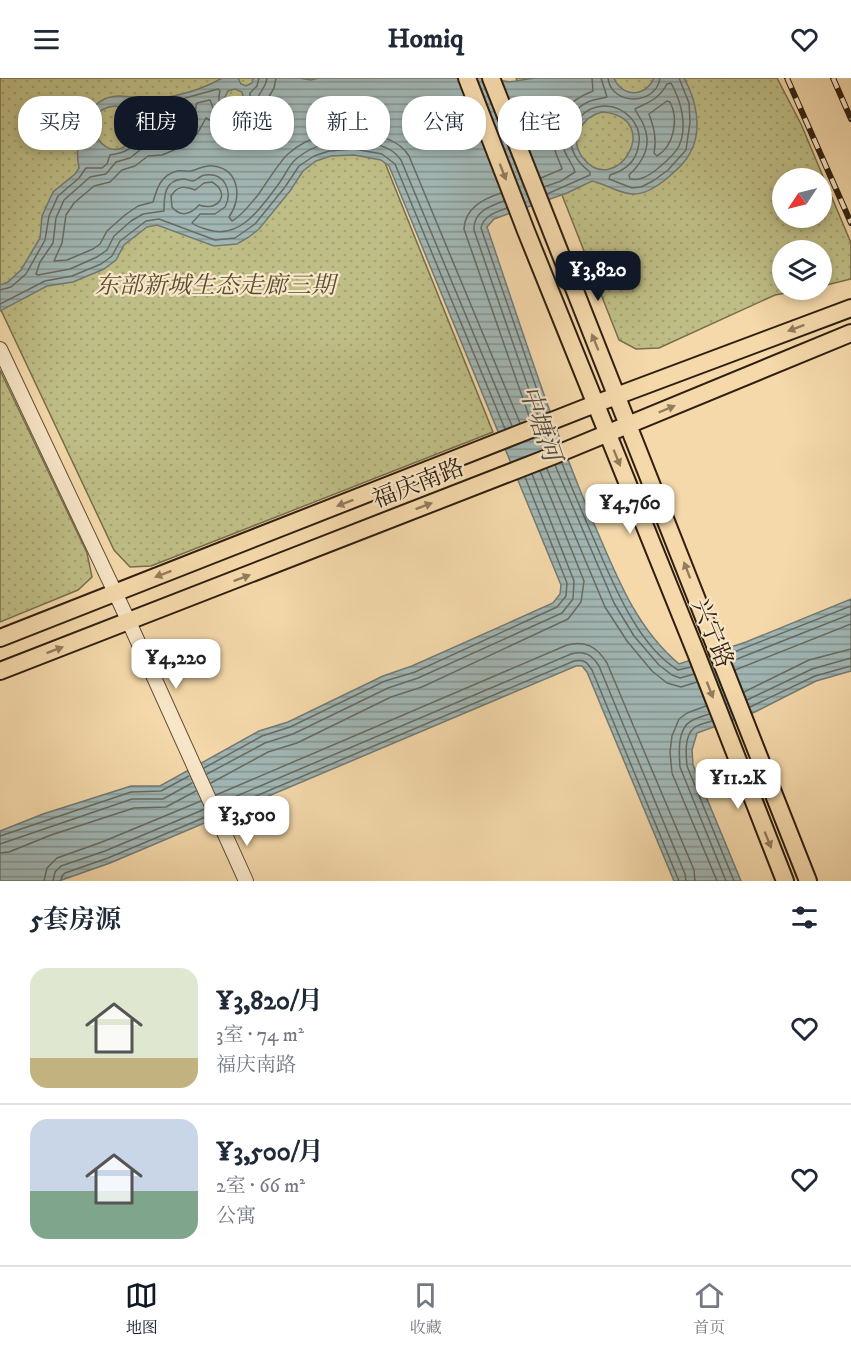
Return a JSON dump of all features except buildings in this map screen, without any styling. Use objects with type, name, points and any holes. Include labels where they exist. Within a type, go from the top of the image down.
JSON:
[{"type":"main road","name":"兴宁路","points":[[467,78],[785,881]]},
{"type":"main road","points":[[491,78],[808,881]]},
{"type":"main road","name":"福庆南路","points":[[0,638],[595,404],[851,308]]},
{"type":"main road","name":"福庆南路","points":[[0,671],[555,455],[851,333]]},
{"type":"street","points":[[0,349],[129,622],[246,881]]},
{"type":"green space","name":"东部新城生态走廊三期","points":[[0,78],[351,78],[358,96],[306,96],[306,150],[380,150],[493,432],[151,566],[130,567],[114,550],[0,308]]},
{"type":"green space","points":[[516,78],[777,78],[801,124],[819,168],[772,168],[772,228],[832,228],[832,198],[851,243],[851,279],[832,284],[832,240],[772,240],[772,296],[659,348],[636,349],[619,340],[544,150],[582,150],[582,96],[523,96]]},
{"type":"green space","points":[[0,370],[87,553],[92,577],[78,590],[0,622]]},
{"type":"water","name":"中塘河","points":[[222,78],[238,78],[241,84],[246,86],[252,83],[253,78],[311,80],[318,78],[494,78],[511,82],[536,78],[614,78],[622,89],[634,93],[646,89],[654,78],[684,78],[695,105],[696,135],[688,157],[665,180],[650,190],[636,194],[622,192],[592,181],[567,193],[494,219],[487,227],[551,415],[595,526],[629,601],[664,650],[679,664],[746,642],[851,599],[851,671],[816,681],[755,712],[697,733],[692,750],[693,765],[741,881],[674,881],[587,672],[582,666],[576,666],[110,863],[59,881],[0,881],[0,831],[43,814],[131,786],[160,786],[259,731],[288,722],[383,676],[412,666],[553,603],[560,594],[561,585],[389,166],[381,160],[354,155],[331,156],[316,161],[303,171],[259,229],[237,244],[214,246],[157,225],[147,227],[124,245],[116,260],[104,269],[73,282],[47,286],[0,311],[0,285],[8,282],[21,270],[40,238],[42,216],[53,192],[79,168],[78,150],[102,150],[102,144],[114,150],[198,150],[198,96],[173,96],[207,86]]},
{"type":"water","points":[[114,97],[114,107],[102,111],[102,101]]},
{"type":"railway","points":[[787,78],[851,223]]},
{"type":"railway","points":[[833,78],[851,119]]}]
